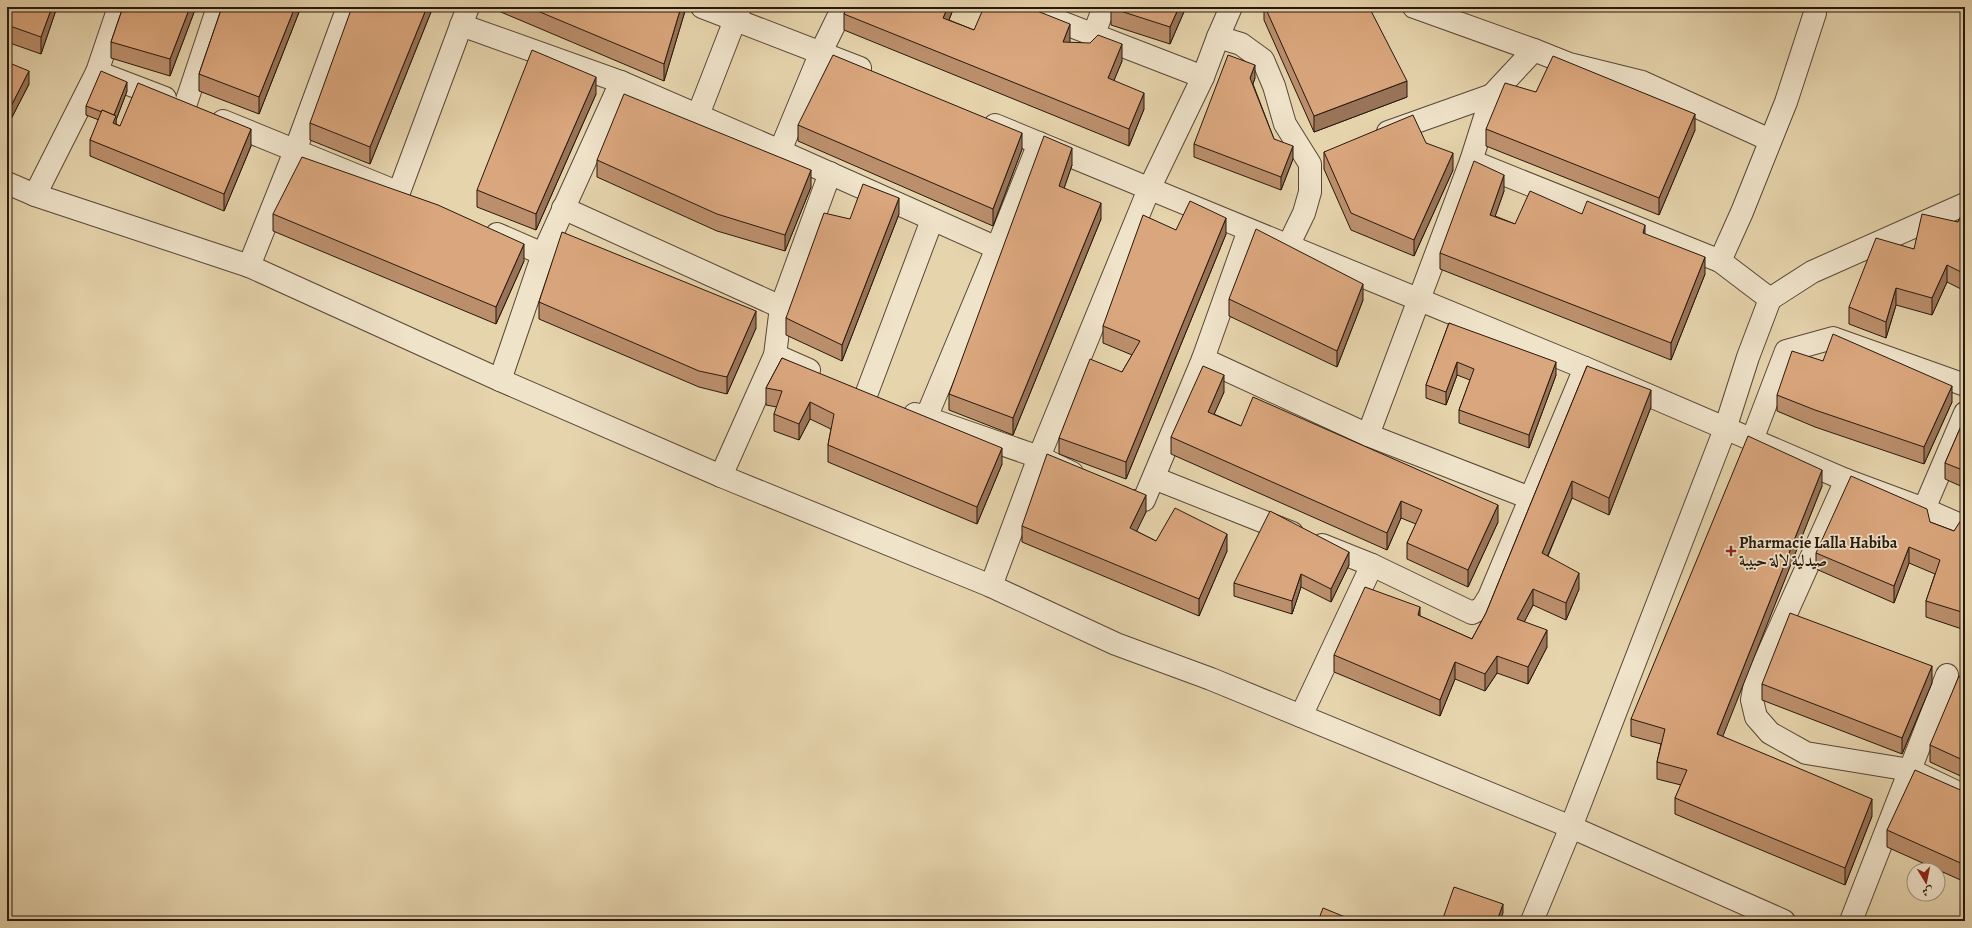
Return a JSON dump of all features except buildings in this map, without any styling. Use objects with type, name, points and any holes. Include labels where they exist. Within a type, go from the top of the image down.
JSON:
[{"type":"street","points":[[35,195],[97,72],[119,7]]},
{"type":"street","points":[[185,106],[218,7]]},
{"type":"street","points":[[249,266],[295,151],[348,7]]},
{"type":"street","points":[[702,7],[738,14],[821,52],[879,76]]},
{"type":"street","points":[[780,151],[821,52],[843,7]]},
{"type":"street","points":[[1022,7],[1203,78]]},
{"type":"street","points":[[1093,36],[1104,7]]},
{"type":"street","points":[[991,586],[1039,457],[1149,189],[1203,78],[1231,7]]},
{"type":"street","points":[[1414,7],[1569,64],[1642,82],[1770,140]]},
{"type":"street","points":[[1720,261],[1742,212],[1786,102],[1815,13],[1815,7]]},
{"type":"street","points":[[698,115],[738,14]]},
{"type":"street","points":[[399,192],[464,16],[698,115],[997,248]]},
{"type":"street","points":[[1218,37],[1242,44],[1263,60],[1274,86],[1285,124],[1320,159],[1304,213],[1288,246]]},
{"type":"street","points":[[1368,435],[1471,161],[1492,96],[1534,50]]},
{"type":"street","points":[[97,72],[399,192],[420,202]]},
{"type":"street","points":[[500,380],[543,254],[621,82]]},
{"type":"street","points":[[1370,138],[1492,96]]},
{"type":"street","points":[[973,116],[1584,368],[1846,480],[1924,509],[1965,527]]},
{"type":"street","points":[[926,418],[997,248],[1038,143]]},
{"type":"street","points":[[1471,161],[1720,261],[1770,299]]},
{"type":"street","points":[[721,476],[775,355],[782,306],[830,173]]},
{"type":"street","points":[[7,183],[35,195],[249,266],[500,380],[721,476],[991,586],[1116,644],[1211,678],[1571,827],[1784,921]]},
{"type":"street","points":[[1532,921],[1571,827],[1725,428],[1748,357],[1770,299],[1812,272],[1965,204]]},
{"type":"street","points":[[563,208],[782,306]]},
{"type":"street","points":[[866,395],[932,220]]},
{"type":"street","points":[[478,226],[543,254]]},
{"type":"street","points":[[845,386],[926,418],[1039,457],[1130,502],[1144,500],[1203,359],[1249,230]]},
{"type":"street","points":[[1752,440],[1786,352],[1833,338],[1965,385]]},
{"type":"street","points":[[775,355],[824,376]]},
{"type":"street","points":[[1203,359],[1368,435],[1530,498]]},
{"type":"street","points":[[1154,478],[1372,565],[1472,613],[1482,608],[1489,597],[1584,368]]},
{"type":"street","points":[[1924,509],[1965,413]]},
{"type":"street","points":[[1846,480],[1795,614],[1756,683],[1752,700],[1756,717],[1770,733],[1806,753],[1910,770],[1965,796]]},
{"type":"street","points":[[1301,716],[1372,565]]},
{"type":"street","points":[[1851,921],[1910,770],[1956,679],[1925,666]]},
{"type":"place","name":"Pharmacie Lalla Habiba صيدلية لالة حبيبة","points":[[1731,551]]}]
